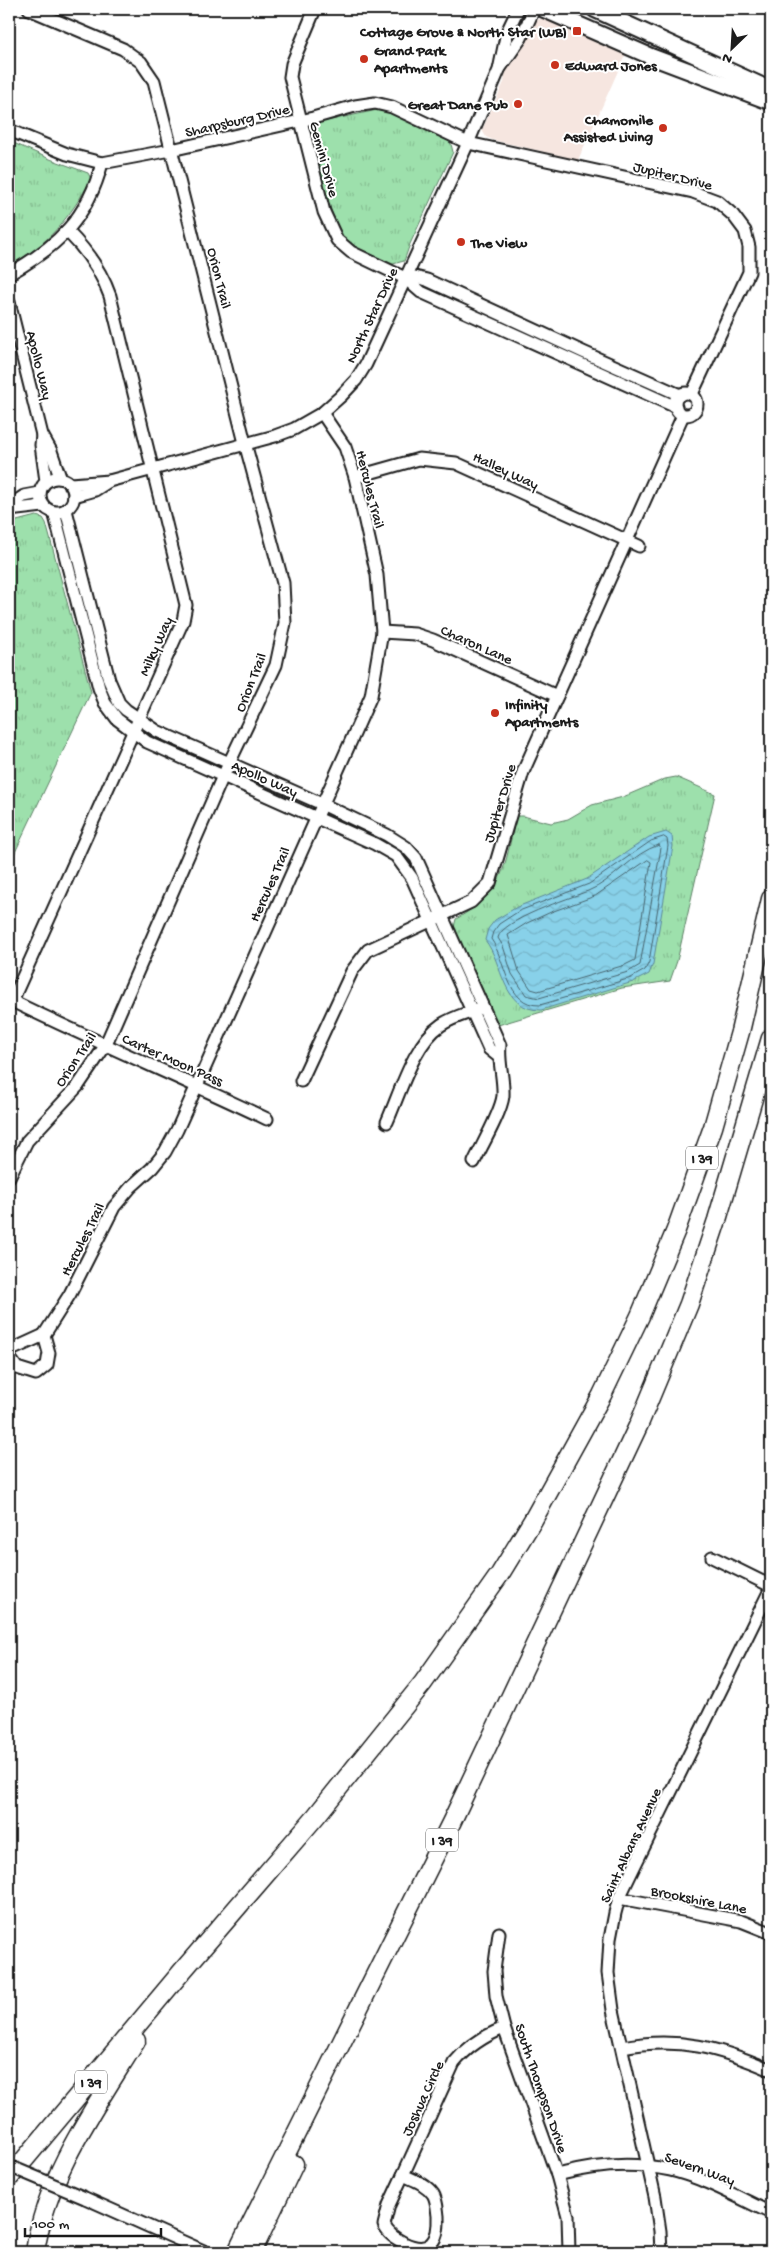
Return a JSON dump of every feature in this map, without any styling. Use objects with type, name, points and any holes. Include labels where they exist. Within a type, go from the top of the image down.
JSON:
[{"type":"highway","name":"I 39","points":[[9,2178],[316,1816],[422,1683],[500,1574],[560,1473],[602,1395],[640,1316],[676,1230],[713,1127],[740,1032],[771,899]]},
{"type":"highway","name":"I 39","points":[[237,2252],[452,1821],[639,1424],[689,1304],[718,1220],[771,1038]]},
{"type":"highway","points":[[252,2252],[452,1821]]},
{"type":"highway","points":[[35,2252],[51,2198],[79,2135],[171,1985]]},
{"type":"main road","points":[[543,9],[652,58],[771,102]]},
{"type":"main road","points":[[594,9],[771,90]]},
{"type":"street","name":"Orion Trail","points":[[9,1177],[27,1141],[78,1086],[105,1046],[223,776],[276,664],[284,623],[283,583],[245,443],[154,81],[141,62],[123,49],[29,9]]},
{"type":"street","name":"Gemini Drive","points":[[315,9],[292,64],[290,77],[324,212],[337,240],[350,252],[405,278],[413,286],[427,294],[679,411]]},
{"type":"street","name":"North Star Drive","points":[[71,484],[109,481],[276,436],[308,422],[322,413],[341,396],[356,380],[366,364],[468,143],[499,70],[508,32],[518,9]]},
{"type":"street","name":"North Star Drive","points":[[499,70],[516,46],[534,9]]},
{"type":"street","name":"Sharpsburg Drive","points":[[9,130],[67,154],[102,162],[171,150],[300,121],[355,106],[380,104],[392,107],[468,143]]},
{"type":"street","name":"Jupiter Drive","points":[[468,143],[694,192],[717,201],[734,215],[745,230],[749,246],[749,272],[692,394]]},
{"type":"street","points":[[9,274],[36,259],[68,232],[94,188],[102,162]]},
{"type":"street","name":"Milky Way","points":[[10,1002],[183,620],[186,605],[105,280],[85,249],[68,232]]},
{"type":"street","name":"Gemini Drive","points":[[405,278],[415,277],[427,280],[583,352],[680,394]]},
{"type":"street","name":"Apollo Way","points":[[9,302],[42,436],[46,481]]},
{"type":"street","points":[[680,394],[692,394],[697,400],[696,410],[690,414],[679,411],[676,400],[680,394]]},
{"type":"street","name":"Jupiter Drive","points":[[301,1081],[352,970],[368,950],[471,902],[490,883],[516,789],[626,541],[679,411]]},
{"type":"street","name":"Hercules Trail","points":[[44,1335],[70,1294],[114,1208],[126,1191],[152,1168],[165,1152],[177,1130],[315,817],[371,696],[382,632],[377,576],[355,477],[345,447],[322,413]]},
{"type":"street","name":"Apollo Way","points":[[42,436],[51,451],[60,477]]},
{"type":"street","name":"Halley Way","points":[[355,477],[418,459],[456,463],[639,546]]},
{"type":"street","points":[[9,510],[66,510],[74,496],[71,484],[60,477],[46,481],[40,493]]},
{"type":"street","name":"North Star Drive","points":[[74,496],[95,490],[109,481]]},
{"type":"street","points":[[9,506],[24,496],[40,493]]},
{"type":"street","points":[[40,493],[49,509]]},
{"type":"street","name":"Apollo Way","points":[[49,509],[99,688],[105,703],[117,719],[132,732],[157,747],[389,850],[407,869],[430,921],[476,1010]]},
{"type":"street","name":"Apollo Way","points":[[66,510],[109,680],[119,703],[138,719],[170,737],[387,835],[406,847],[420,865],[442,915],[489,1049],[499,1057],[503,1071],[502,1098],[474,1162]]},
{"type":"street","name":"Charon Lane","points":[[382,632],[415,634],[433,640],[557,696]]},
{"type":"street","name":"Carter Moon Pass","points":[[10,1002],[105,1046],[197,1085],[268,1119]]},
{"type":"street","points":[[387,1122],[413,1061],[425,1041],[441,1025],[476,1010]]},
{"type":"street","points":[[9,1351],[44,1335],[49,1353],[47,1365],[36,1374],[17,1368],[9,1357]]},
{"type":"street","points":[[712,1557],[771,1587]]},
{"type":"street","name":"Saint Albans Avenue","points":[[661,2252],[658,2214],[613,2010],[608,1973],[610,1939],[619,1898],[771,1587]]},
{"type":"street","name":"Brookshire Lane","points":[[619,1898],[741,1921],[771,1933]]},
{"type":"street","name":"South Thompson Drive","points":[[499,1933],[494,1971],[496,1996],[504,2028],[556,2175],[568,2216],[569,2252]]},
{"type":"street","name":"Joshua Circle","points":[[403,2175],[428,2189],[436,2202],[437,2234],[431,2245],[425,2247],[414,2246],[400,2241],[391,2235],[384,2225],[389,2205],[454,2063],[465,2050],[488,2034],[504,2028]]},
{"type":"street","points":[[622,2047],[662,2042],[696,2044],[734,2054],[771,2070]]},
{"type":"street","name":"Severn Way","points":[[556,2175],[612,2164],[671,2170],[717,2188],[771,2213]]},
{"type":"street","points":[[9,2166],[201,2250]]},
{"type":"shaded area","points":[[545,16],[627,51],[578,160],[493,140],[486,137],[482,130],[504,82],[510,63],[526,44],[536,21]]},
{"type":"green space","points":[[377,110],[390,112],[444,137],[451,144],[453,152],[404,261],[393,264],[357,248],[337,231],[310,135],[312,127],[317,123]]},
{"type":"green space","points":[[9,141],[88,173],[91,179],[84,192],[57,229],[35,249],[9,266]]},
{"type":"green space","points":[[36,516],[43,518],[46,523],[91,692],[9,865],[9,523]]},
{"type":"green space","points":[[676,777],[715,794],[677,961],[670,981],[622,988],[498,1025],[454,927],[456,919],[484,899],[500,877],[505,864],[516,816],[551,823],[568,819],[592,805],[623,797],[665,779]]},
{"type":"water","points":[[666,832],[672,836],[673,846],[653,964],[649,974],[633,982],[541,1010],[528,1008],[518,1002],[505,984],[485,940],[488,929],[495,920],[517,907],[587,879],[649,837]]},
{"type":"place","name":"Cottage Grove & North Star (WB)","points":[[577,31]]},
{"type":"place","name":"Grand Park Apartments","points":[[364,59]]},
{"type":"place","name":"Edward Jones","points":[[555,65]]},
{"type":"place","name":"Great Dane Pub","points":[[518,104]]},
{"type":"place","name":"Chamomile Assisted Living","points":[[663,128]]},
{"type":"place","name":"The View","points":[[461,242]]},
{"type":"place","name":"Infinity Apartments","points":[[495,713]]}]
